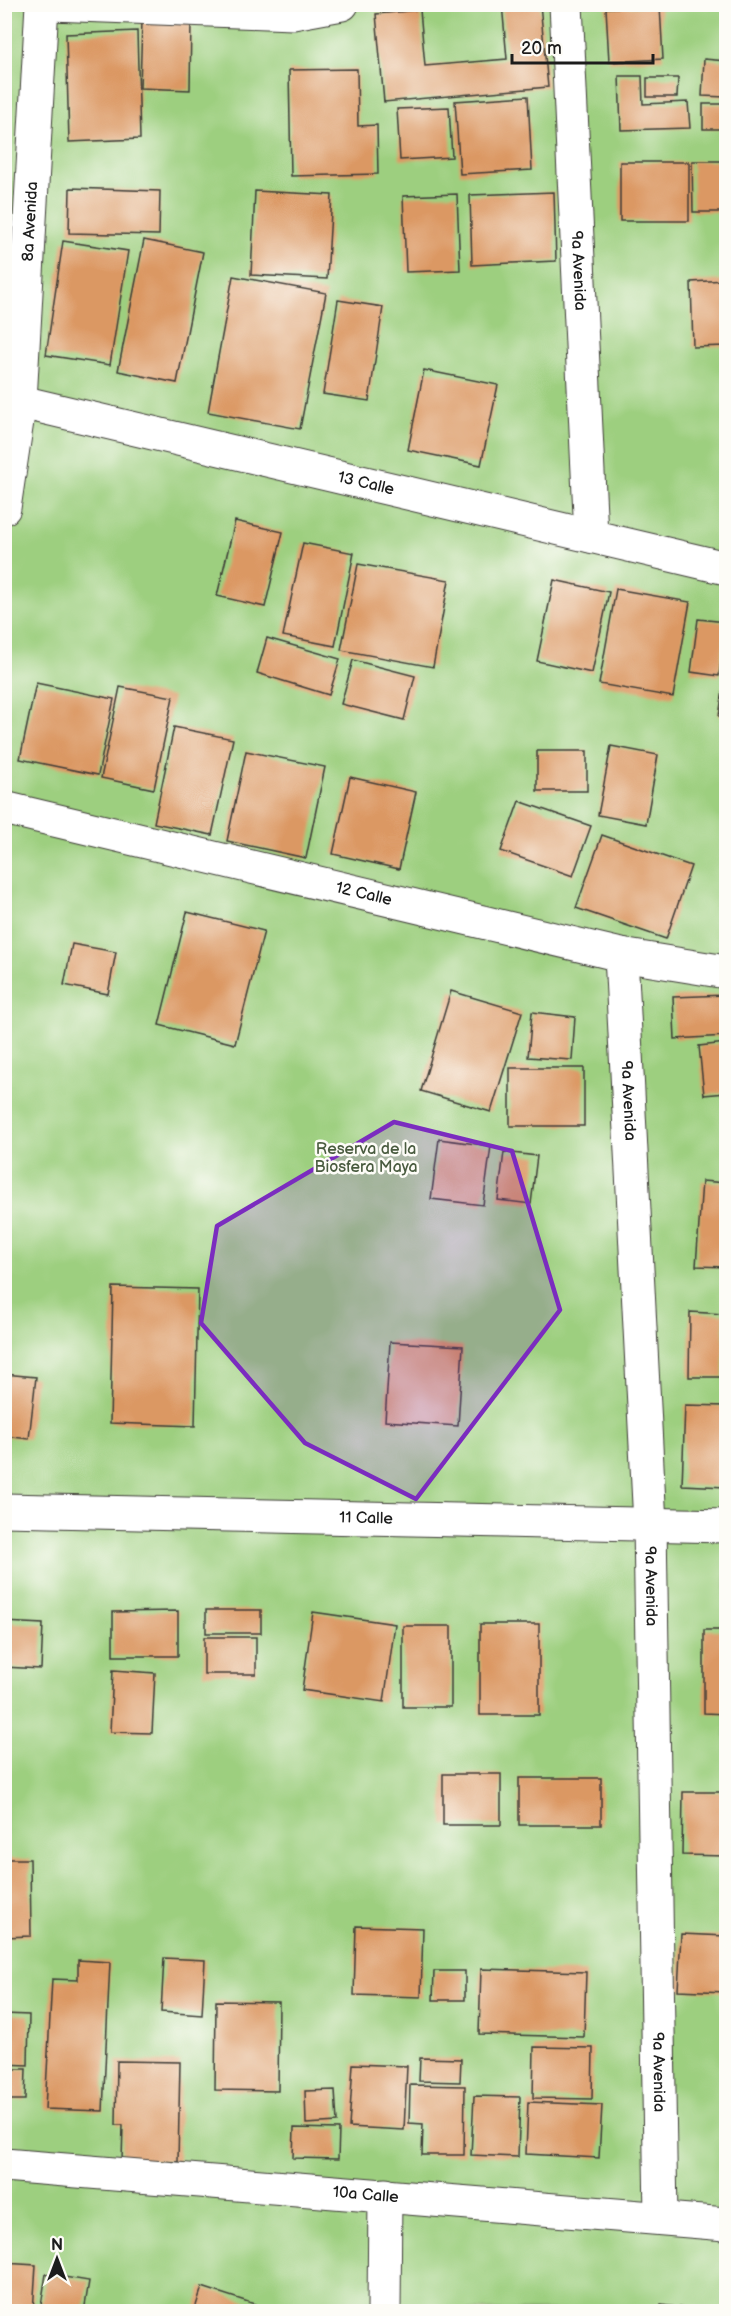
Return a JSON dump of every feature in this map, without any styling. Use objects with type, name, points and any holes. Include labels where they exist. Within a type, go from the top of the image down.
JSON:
[{"type":"street","name":"8a Avenida","points":[[4,508],[42,4]]},
{"type":"street","points":[[51,4],[293,13],[342,4]]},
{"type":"street","name":"9a Avenida","points":[[566,4],[591,536]]},
{"type":"street","name":"13 Calle","points":[[12,399],[726,568]]},
{"type":"street","name":"12 Calle","points":[[4,808],[621,955],[726,972]]},
{"type":"street","name":"9a Avenida","points":[[621,955],[650,1524],[661,2218]]},
{"type":"street","name":"11 Calle","points":[[4,1510],[726,1526]]},
{"type":"street","name":"10a Calle","points":[[4,2165],[726,2224]]},
{"type":"street","points":[[384,2312],[386,2195]]},
{"type":"highlighted area","points":[[394,1122],[512,1151],[560,1310],[416,1499],[305,1443],[201,1323],[217,1226]]},
{"type":"green space","name":"Reserva de la Biosfera Maya","points":[[5,5],[726,5],[726,2311],[5,2311]]},
{"type":"building","points":[[502,4],[540,4],[548,87],[384,102],[376,14],[420,10],[425,66],[507,59]]},
{"type":"building","points":[[660,6],[663,59],[609,62],[606,8]]},
{"type":"building","points":[[142,20],[191,21],[190,90],[140,88]]},
{"type":"building","points":[[137,31],[140,139],[69,142],[66,34]]},
{"type":"building","points":[[704,59],[726,61],[726,97],[702,96]]},
{"type":"building","points":[[357,69],[358,126],[377,125],[378,174],[291,176],[289,70]]},
{"type":"building","points":[[619,76],[642,76],[643,104],[688,102],[690,128],[621,130]]},
{"type":"building","points":[[647,78],[678,78],[677,97],[647,97]]},
{"type":"building","points":[[528,96],[532,170],[460,174],[455,101]]},
{"type":"building","points":[[703,104],[726,104],[726,129],[703,129]]},
{"type":"building","points":[[449,107],[452,157],[400,160],[397,109]]},
{"type":"building","points":[[692,161],[726,161],[726,212],[693,212]]},
{"type":"building","points":[[620,162],[689,162],[689,221],[620,221]]},
{"type":"building","points":[[70,188],[160,191],[159,235],[69,233]]},
{"type":"building","points":[[255,191],[332,195],[327,279],[251,275]]},
{"type":"building","points":[[554,192],[556,261],[472,265],[470,195]]},
{"type":"building","points":[[457,194],[460,270],[406,272],[403,196]]},
{"type":"building","points":[[144,240],[203,252],[177,383],[118,371]]},
{"type":"building","points":[[63,241],[128,251],[110,365],[46,355]]},
{"type":"building","points":[[233,276],[326,293],[300,429],[208,412]]},
{"type":"building","points":[[726,280],[726,346],[693,347],[691,282]]},
{"type":"building","points":[[338,300],[383,307],[369,401],[323,394]]},
{"type":"building","points":[[424,370],[498,385],[481,465],[408,450]]},
{"type":"building","points":[[235,521],[283,532],[265,607],[217,596]]},
{"type":"building","points":[[303,543],[354,553],[335,646],[283,636]]},
{"type":"building","points":[[358,564],[449,580],[433,667],[341,650]]},
{"type":"building","points":[[554,580],[609,592],[592,673],[537,661]]},
{"type":"building","points":[[616,589],[690,602],[673,697],[599,684]]},
{"type":"building","points":[[698,619],[726,622],[719,676],[691,672]]},
{"type":"building","points":[[267,638],[340,659],[329,695],[257,673]]},
{"type":"building","points":[[353,660],[415,676],[404,720],[341,704]]},
{"type":"building","points":[[726,677],[726,717],[719,716]]},
{"type":"building","points":[[36,683],[114,699],[98,775],[20,759]]},
{"type":"building","points":[[120,687],[173,697],[154,789],[101,778]]},
{"type":"building","points":[[174,727],[233,739],[212,835],[154,823]]},
{"type":"building","points":[[611,746],[658,755],[646,824],[598,815]]},
{"type":"building","points":[[246,751],[325,767],[306,858],[227,841]]},
{"type":"building","points":[[537,751],[587,751],[587,791],[537,791]]},
{"type":"building","points":[[350,777],[416,792],[399,869],[333,854]]},
{"type":"building","points":[[519,801],[591,826],[573,876],[501,851]]},
{"type":"building","points":[[602,835],[691,866],[666,939],[576,908]]},
{"type":"building","points":[[187,912],[264,931],[235,1044],[159,1025]]},
{"type":"building","points":[[72,944],[116,952],[108,994],[64,985]]},
{"type":"building","points":[[451,991],[522,1012],[491,1112],[421,1091]]},
{"type":"building","points":[[726,995],[726,1036],[675,1039],[673,997]]},
{"type":"building","points":[[532,1012],[575,1017],[572,1060],[528,1057]]},
{"type":"building","points":[[726,1043],[726,1093],[704,1095],[699,1046]]},
{"type":"building","points":[[510,1068],[584,1068],[584,1126],[510,1126]]},
{"type":"building","points":[[439,1139],[491,1146],[483,1205],[431,1199]]},
{"type":"building","points":[[504,1152],[537,1156],[531,1204],[498,1200]]},
{"type":"building","points":[[702,1181],[726,1183],[726,1267],[696,1266]]},
{"type":"building","points":[[113,1287],[198,1289],[195,1426],[110,1423]]},
{"type":"building","points":[[690,1312],[724,1314],[723,1377],[689,1377]]},
{"type":"building","points":[[390,1342],[463,1346],[458,1426],[385,1421]]},
{"type":"building","points":[[4,1374],[36,1377],[29,1439],[4,1436]]},
{"type":"building","points":[[685,1405],[726,1406],[726,1487],[682,1485]]},
{"type":"building","points":[[206,1610],[261,1610],[261,1633],[206,1633]]},
{"type":"building","points":[[178,1611],[178,1656],[113,1656],[113,1612]]},
{"type":"building","points":[[313,1612],[395,1624],[384,1702],[302,1690]]},
{"type":"building","points":[[4,1622],[43,1624],[41,1669],[4,1667]]},
{"type":"building","points":[[480,1624],[539,1624],[539,1715],[480,1715]]},
{"type":"building","points":[[403,1626],[451,1626],[451,1707],[403,1707]]},
{"type":"building","points":[[704,1630],[726,1630],[726,1714],[704,1713]]},
{"type":"building","points":[[204,1637],[256,1637],[256,1674],[204,1674]]},
{"type":"building","points":[[113,1670],[155,1673],[152,1733],[110,1732]]},
{"type":"building","points":[[443,1774],[501,1774],[501,1825],[443,1825]]},
{"type":"building","points":[[519,1778],[601,1778],[601,1825],[519,1825]]},
{"type":"building","points":[[683,1792],[726,1792],[726,1856],[682,1855]]},
{"type":"building","points":[[4,1859],[30,1859],[31,1936],[4,1937]]},
{"type":"building","points":[[356,1926],[423,1928],[421,1997],[354,1995]]},
{"type":"building","points":[[681,1934],[726,1936],[726,1992],[678,1990]]},
{"type":"building","points":[[164,1958],[205,1960],[202,2015],[161,2012]]},
{"type":"building","points":[[78,1960],[110,1962],[103,2111],[45,2109],[52,1979],[78,1980]]},
{"type":"building","points":[[481,1969],[586,1972],[584,2037],[479,2034]]},
{"type":"building","points":[[434,1971],[465,1971],[465,2000],[433,2000]]},
{"type":"building","points":[[216,2001],[279,2002],[278,2091],[215,2090]]},
{"type":"building","points":[[4,2014],[29,2015],[28,2065],[4,2064]]},
{"type":"building","points":[[534,2047],[593,2048],[592,2099],[533,2098]]},
{"type":"building","points":[[420,2058],[461,2059],[460,2082],[419,2081]]},
{"type":"building","points":[[117,2061],[180,2062],[178,2162],[122,2160],[123,2125],[116,2125]]},
{"type":"building","points":[[353,2064],[407,2066],[404,2130],[349,2127]]},
{"type":"building","points":[[4,2069],[26,2069],[25,2100],[4,2100]]},
{"type":"building","points":[[410,2085],[465,2086],[464,2155],[422,2155],[423,2124],[409,2123]]},
{"type":"building","points":[[335,2090],[337,2122],[306,2124],[305,2091]]},
{"type":"building","points":[[474,2096],[520,2097],[518,2157],[471,2155]]},
{"type":"building","points":[[528,2102],[602,2105],[599,2158],[526,2154]]},
{"type":"building","points":[[294,2128],[339,2129],[338,2159],[293,2158]]},
{"type":"building","points":[[4,2263],[36,2265],[33,2312],[4,2312]]},
{"type":"building","points":[[46,2274],[89,2281],[84,2312],[40,2312]]},
{"type":"building","points":[[202,2287],[270,2309],[269,2312],[194,2312]]},
{"type":"building","points":[[661,2305],[699,2310],[699,2312],[660,2312]]}]
